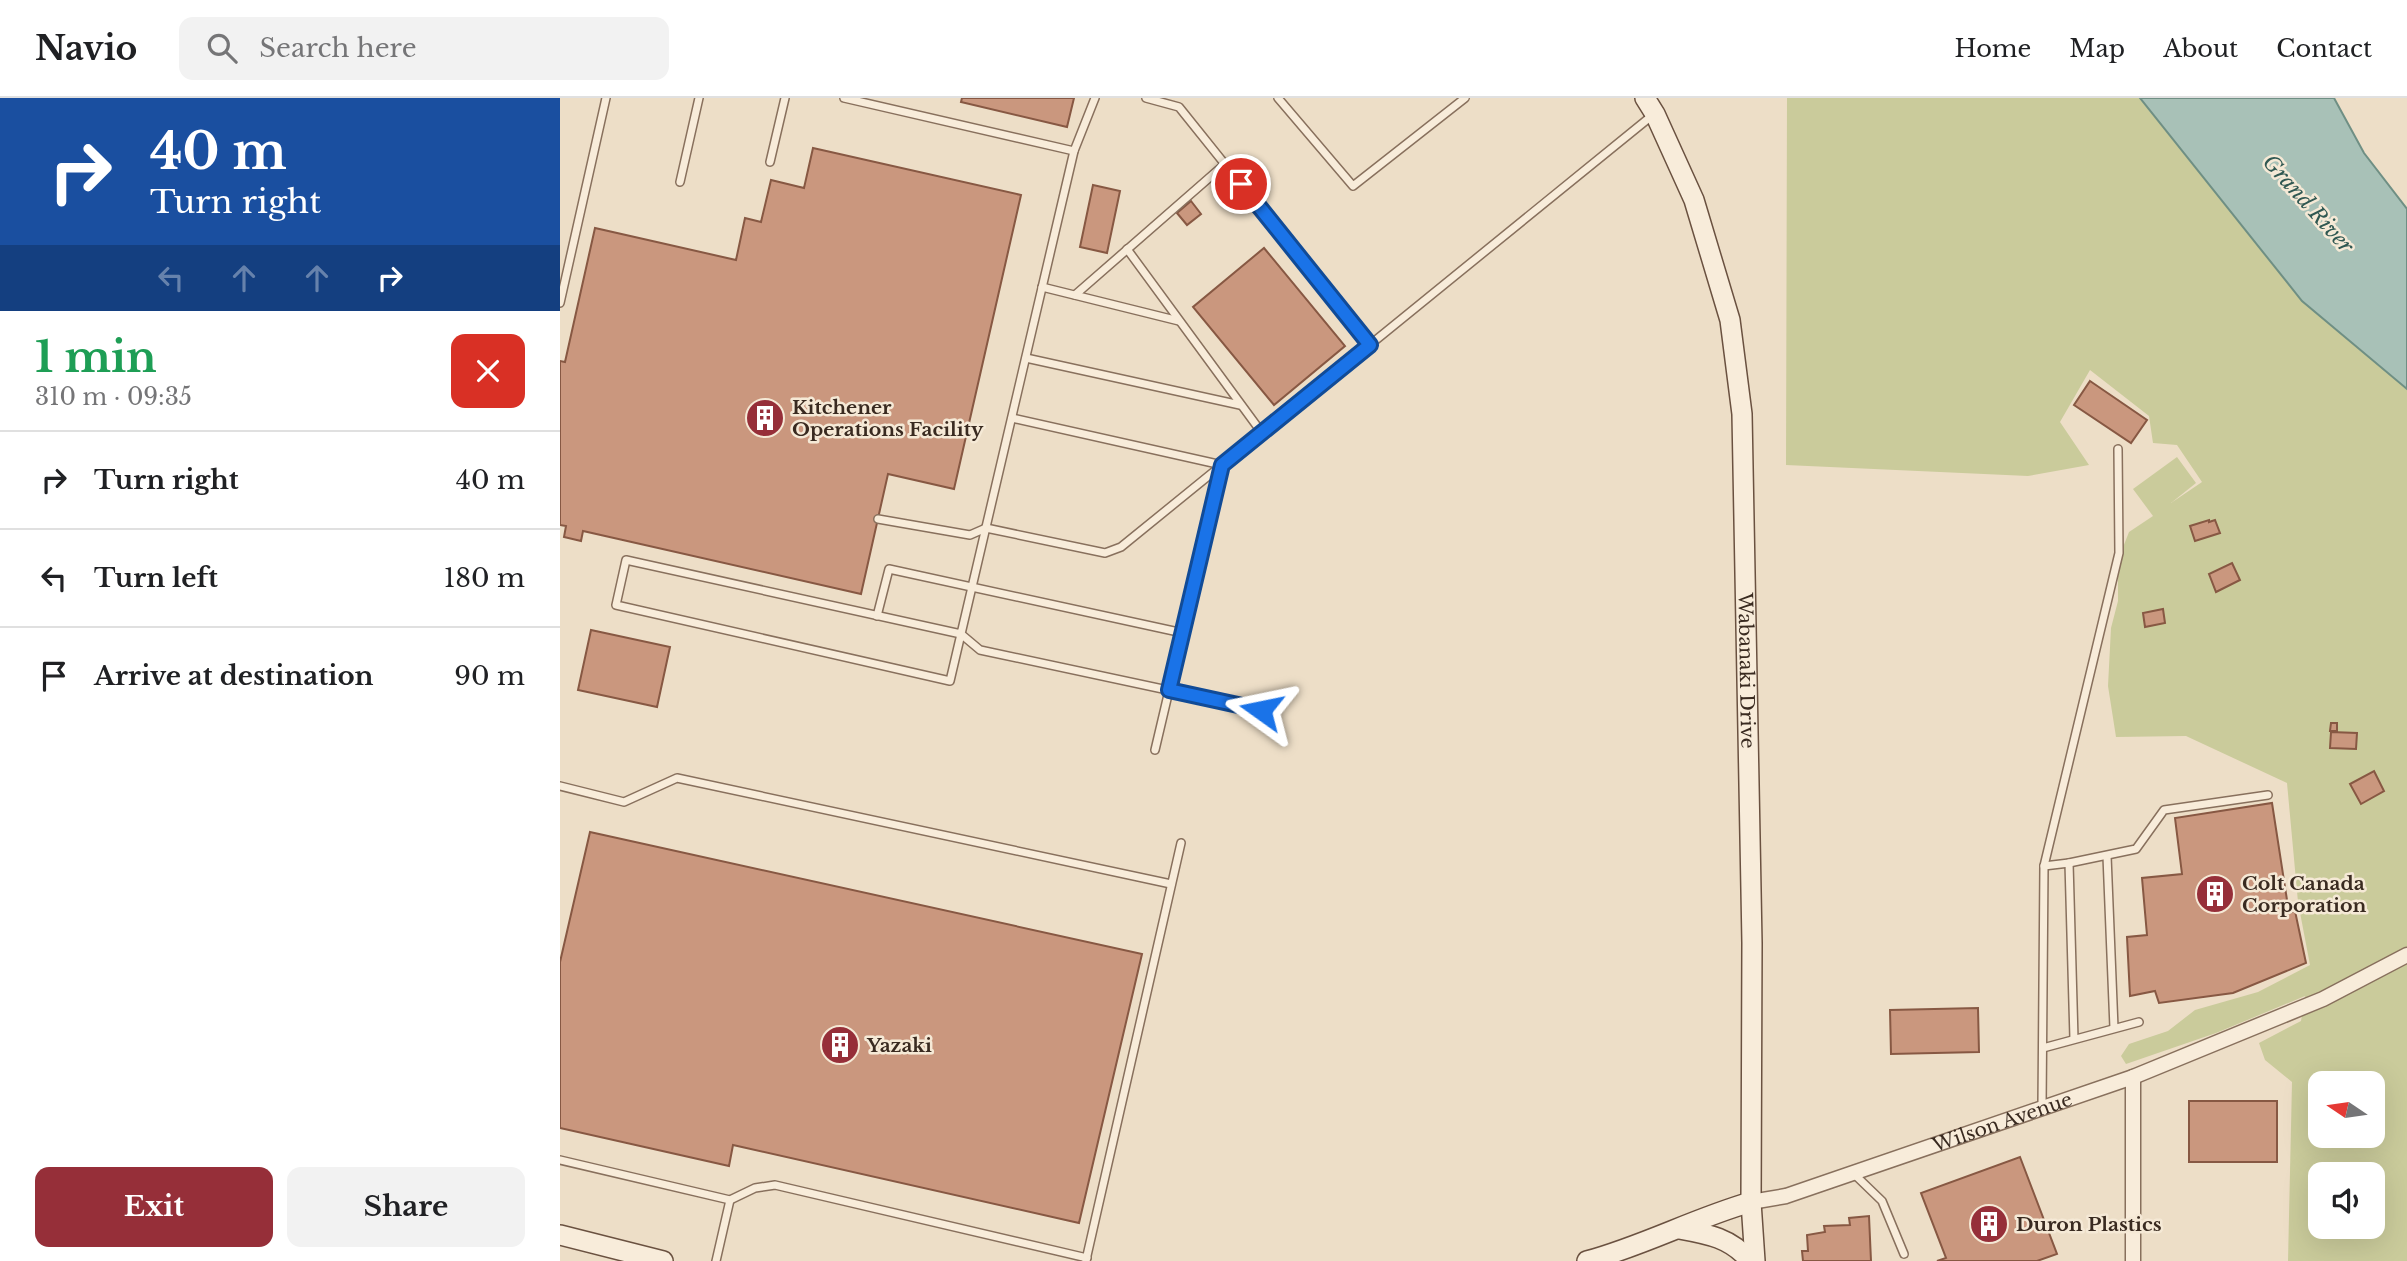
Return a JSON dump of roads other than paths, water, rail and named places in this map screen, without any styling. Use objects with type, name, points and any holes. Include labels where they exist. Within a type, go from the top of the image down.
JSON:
[{"type":"street","name":"Wabanaki Drive","points":[[1650,106],[1695,200],[1730,320],[1742,414],[1752,943],[1752,1261]]},
{"type":"street","name":"Wilson Avenue","points":[[1587,1261],[1680,1229],[1721,1211],[1786,1196],[2133,1077],[2323,999],[2407,955]]},
{"type":"street","points":[[2133,1077],[2133,1261]]},
{"type":"street","points":[[1680,1229],[1716,1235],[1740,1249],[1752,1261]]},
{"type":"street","points":[[560,1236],[614,1255],[663,1261]]},
{"type":"lane","points":[[560,303],[606,98]]},
{"type":"lane","points":[[680,183],[699,98]]},
{"type":"lane","points":[[770,162],[785,98]]},
{"type":"lane","points":[[844,98],[1074,151]]},
{"type":"lane","points":[[1095,98],[1074,151],[1012,418],[972,587],[961,634],[950,681],[616,606],[626,560],[961,634],[980,650],[1261,710]]},
{"type":"lane","points":[[1146,98],[1179,107],[1370,345]]},
{"type":"lane","points":[[1278,98],[1353,186],[1465,98]]},
{"type":"lane","points":[[878,519],[970,535],[986,528],[1105,553],[1122,547],[1370,345],[1650,106]]},
{"type":"lane","points":[[1075,295],[1225,164]]},
{"type":"lane","points":[[1127,250],[1262,433]]},
{"type":"lane","points":[[1042,287],[1179,321]]},
{"type":"lane","points":[[1026,358],[1241,405]]},
{"type":"lane","points":[[1012,418],[1222,465]]},
{"type":"lane","points":[[2042,1108],[2044,866],[2119,553],[2118,449]]},
{"type":"lane","points":[[1155,750],[1222,465]]},
{"type":"lane","points":[[877,616],[889,569],[1183,634]]},
{"type":"lane","points":[[560,786],[624,802],[677,778],[1171,884]]},
{"type":"lane","points":[[2044,866],[2136,849],[2164,810],[2268,795]]},
{"type":"lane","points":[[560,1160],[730,1200],[755,1188],[775,1185],[1086,1259],[1181,843]]},
{"type":"lane","points":[[2107,856],[2115,1028]]},
{"type":"lane","points":[[2069,863],[2074,1039]]},
{"type":"lane","points":[[2043,1048],[2139,1022]]},
{"type":"lane","points":[[1853,1173],[1882,1201],[1904,1254]]},
{"type":"lane","points":[[716,1261],[730,1200]]},
{"type":"water","name":"Grand River","points":[[2140,98],[2334,98],[2364,153],[2407,209],[2407,389],[2302,301]]},
{"type":"place","name":"Kitchener Operations Facility","points":[[765,418]]},
{"type":"place","name":"Colt Canada Corporation","points":[[2215,894]]},
{"type":"place","name":"Yazaki","points":[[840,1045]]},
{"type":"place","name":"Duron Plastics","points":[[1989,1224]]}]
